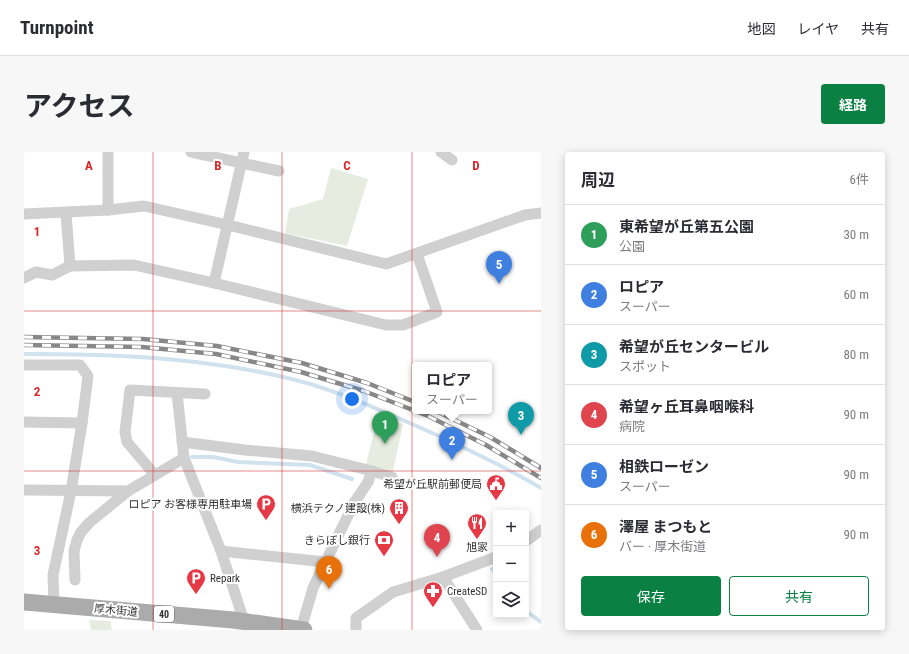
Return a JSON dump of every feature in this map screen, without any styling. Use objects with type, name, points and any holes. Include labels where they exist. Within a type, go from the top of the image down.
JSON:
[{"type":"main road","name":"厚木街道","points":[[24,602],[244,621],[303,630]]},
{"type":"street","points":[[108,152],[108,210]]},
{"type":"street","points":[[191,152],[243,158],[279,171]]},
{"type":"street","points":[[441,152],[452,160]]},
{"type":"street","points":[[214,283],[243,158]]},
{"type":"street","points":[[24,214],[66,213],[144,206],[386,264],[525,215],[541,213]]},
{"type":"street","points":[[66,213],[70,266]]},
{"type":"street","points":[[24,278],[36,272],[52,275],[70,266],[134,265],[386,325],[403,325],[437,312],[417,254]]},
{"type":"street","points":[[24,365],[80,365],[88,376],[71,491],[53,575],[54,605]]},
{"type":"street","points":[[155,475],[127,442],[125,432],[130,390],[205,394]]},
{"type":"street","points":[[177,393],[184,458],[221,551],[244,621]]},
{"type":"street","points":[[24,422],[82,423]]},
{"type":"street","points":[[182,442],[245,450],[312,456],[392,477]]},
{"type":"street","points":[[75,580],[74,551],[81,532],[90,522],[128,491],[184,458]]},
{"type":"street","points":[[303,630],[313,588],[354,503],[368,482],[372,471]]},
{"type":"street","points":[[24,490],[128,491]]},
{"type":"street","points":[[529,539],[541,530]]},
{"type":"street","points":[[221,551],[326,562]]},
{"type":"street","points":[[356,630],[356,618],[393,592],[443,577],[493,558]]},
{"type":"street","points":[[443,577],[477,630]]},
{"type":"shaded area","points":[[331,168],[368,179],[347,246],[285,233],[289,209],[323,199]]},
{"type":"shaded area","points":[[379,413],[403,424],[393,471],[366,464]]},
{"type":"shaded area","points":[[89,620],[111,621],[111,627],[113,630],[91,630]]},
{"type":"waterway","points":[[24,354],[121,356],[186,361],[251,370],[299,381],[345,396],[457,444],[541,488]]},
{"type":"waterway","points":[[192,457],[213,457],[238,462],[310,465],[352,479]]},
{"type":"waterway","points":[[529,613],[541,622]]},
{"type":"railway","points":[[24,337],[143,339],[217,346],[302,363],[367,383],[412,401]]},
{"type":"railway","points":[[24,345],[142,347],[216,354],[301,372],[364,391],[412,410]]},
{"type":"railway","points":[[423,414],[486,445],[541,478]]},
{"type":"railway","points":[[442,414],[490,437],[541,468]]},
{"type":"place","name":"相鉄ローゼン","points":[[499,284]]},
{"type":"place","name":"希望が丘センタービル","points":[[521,435]]},
{"type":"place","name":"東希望が丘第五公園","points":[[385,444]]},
{"type":"place","name":"ロピア","points":[[452,460]]},
{"type":"place","name":"希望が丘駅前郵便局","points":[[496,501]]},
{"type":"place","name":"ロピア お客様専用駐車場","points":[[266,521]]},
{"type":"place","name":"横浜テクノ建設(株)","points":[[399,525]]},
{"type":"place","name":"旭家","points":[[477,540]]},
{"type":"place","name":"きらぼし銀行","points":[[384,557]]},
{"type":"place","name":"希望ヶ丘耳鼻咽喉科","points":[[437,557]]},
{"type":"place","name":"澤屋 まつもと","points":[[329,589]]},
{"type":"place","name":"Repark","points":[[196,595]]},
{"type":"place","name":"CreateSD","points":[[433,608]]}]
